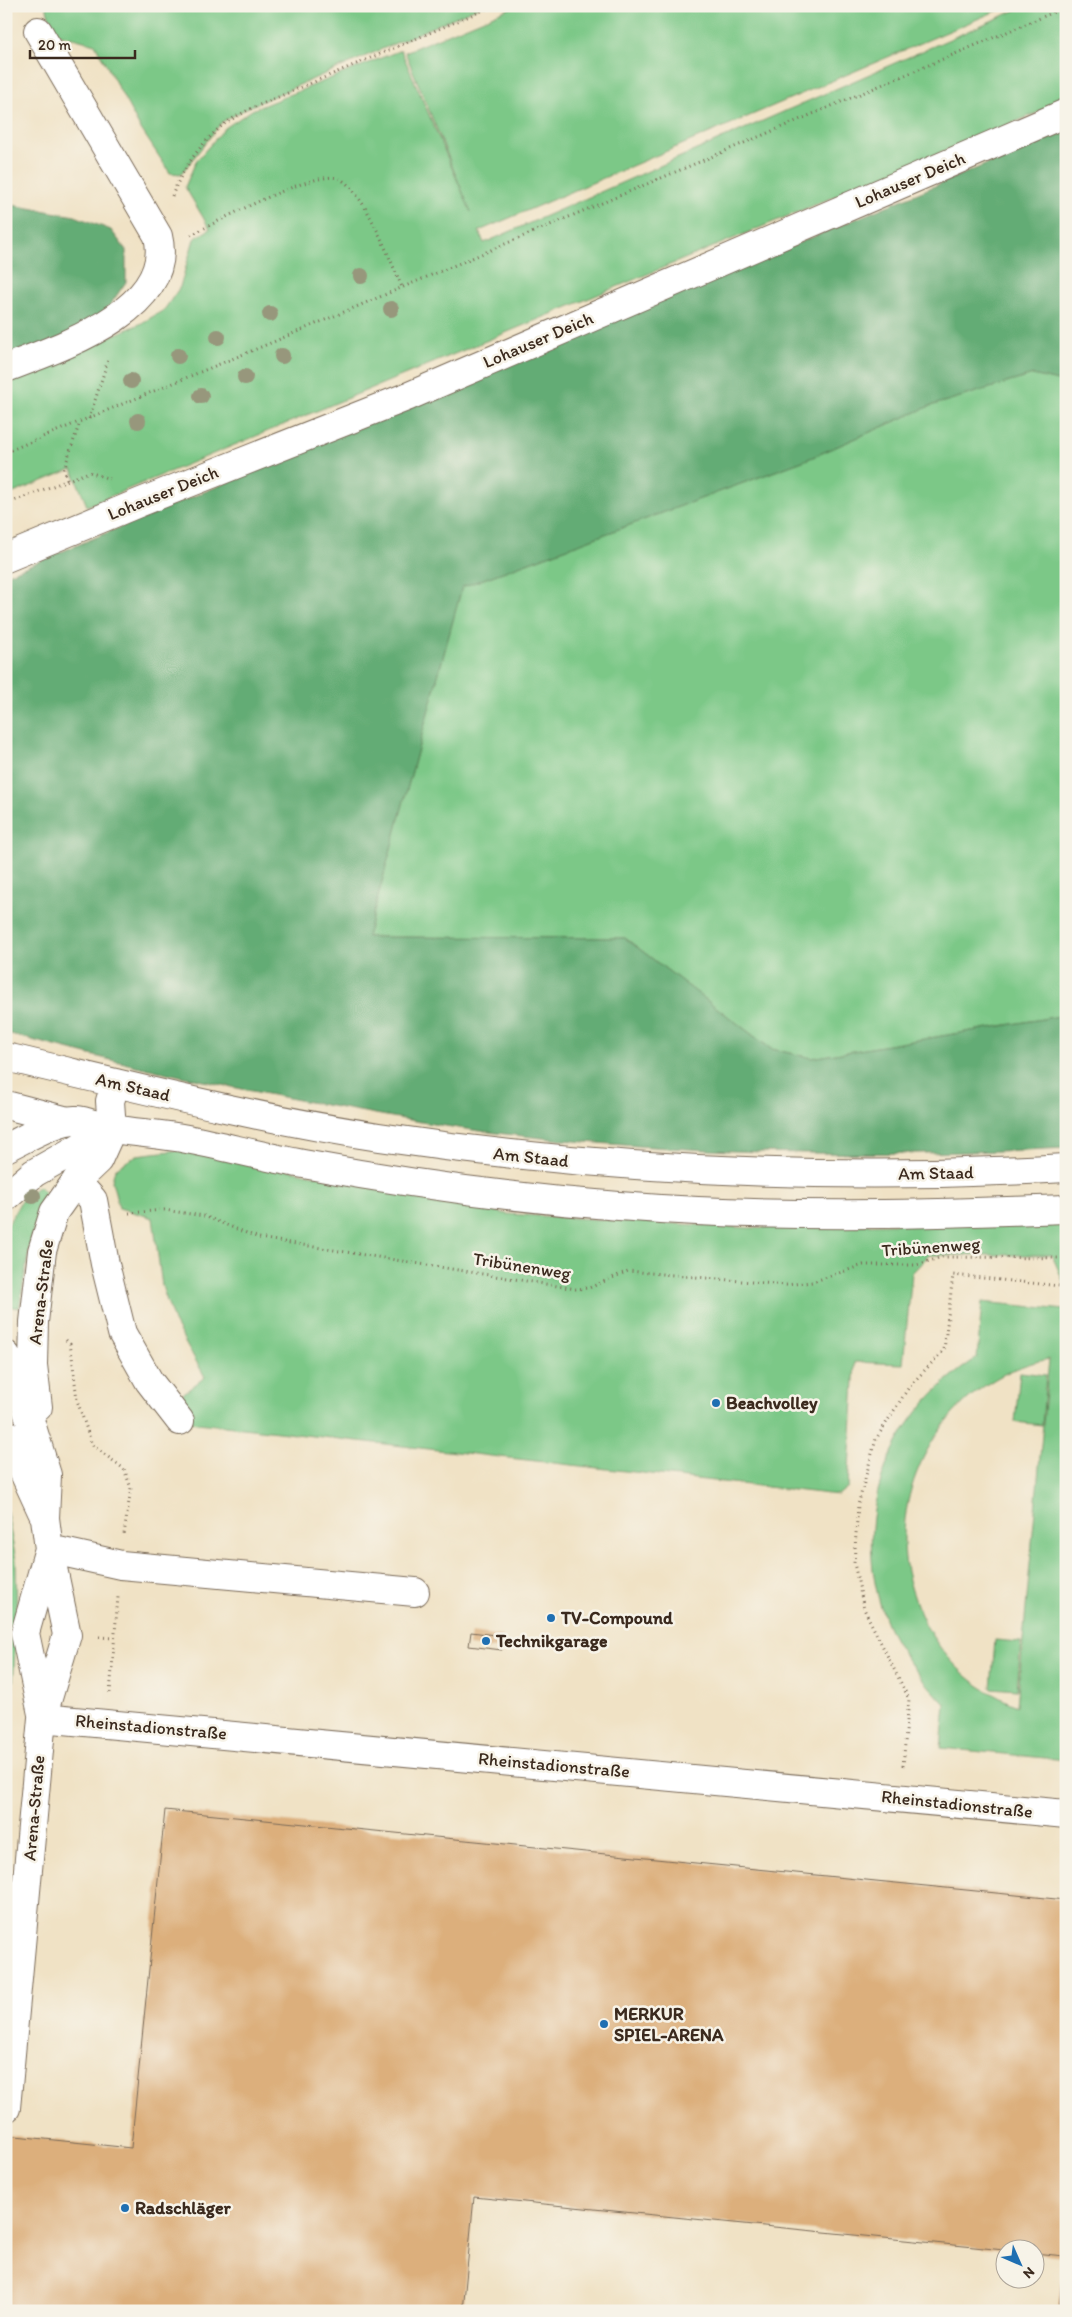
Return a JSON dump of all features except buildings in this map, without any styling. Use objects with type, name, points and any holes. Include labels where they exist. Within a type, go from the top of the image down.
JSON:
[{"type":"street","points":[[6,368],[77,340],[113,320],[133,304],[154,277],[160,243],[38,31]]},
{"type":"street","name":"Lohauser Deich","points":[[6,558],[141,502],[409,396],[1066,113]]},
{"type":"street","name":"Am Staad","points":[[6,1057],[286,1120],[377,1137],[494,1153],[621,1166],[822,1174],[969,1173],[1066,1168]]},
{"type":"street","points":[[112,1129],[110,1101],[116,1083]]},
{"type":"street","points":[[6,1105],[68,1121]]},
{"type":"street","points":[[6,1148],[74,1120],[112,1129],[188,1139],[307,1165],[471,1190],[618,1206],[746,1213],[875,1215],[1066,1209]]},
{"type":"street","points":[[6,1197],[34,1173],[112,1129]]},
{"type":"street","name":"Arena-Straße","points":[[6,2108],[17,1872],[42,1718],[67,1635],[49,1549],[45,1518],[47,1475],[33,1365],[34,1322],[42,1251],[54,1212],[76,1181],[98,1160],[112,1129]]},
{"type":"street","points":[[76,1181],[93,1200],[122,1334],[149,1380],[180,1421]]},
{"type":"street","name":"Arena-Straße","points":[[6,1355],[18,1382],[47,1475]]},
{"type":"street","name":"Arena-Straße","points":[[6,1434],[45,1518]]},
{"type":"street","points":[[49,1549],[121,1565],[415,1592]]},
{"type":"street","name":"Arena-Straße","points":[[42,1718],[25,1633],[49,1549]]},
{"type":"street","name":"Rheinstadionstraße","points":[[42,1718],[1066,1814]]},
{"type":"path","points":[[160,243],[177,183],[192,158],[223,125],[250,109],[492,6]]},
{"type":"path","points":[[6,452],[1066,7]]},
{"type":"path","points":[[160,243],[318,178],[338,178],[352,188],[362,202],[402,287]]},
{"type":"path","points":[[88,419],[125,310]]},
{"type":"path","points":[[67,479],[64,469],[80,422]]},
{"type":"path","points":[[6,504],[89,472],[112,480],[141,502]]},
{"type":"path","name":"Tribünenweg","points":[[98,1230],[132,1211],[164,1210],[204,1216],[260,1238],[576,1289],[589,1288],[628,1272],[786,1286],[812,1282],[863,1265],[917,1265],[947,1257],[1066,1258]]},
{"type":"path","points":[[901,1798],[910,1699],[864,1609],[854,1563],[858,1505],[876,1439],[909,1387],[944,1350],[953,1275],[1060,1286]]},
{"type":"path","points":[[62,1335],[70,1344],[77,1400],[92,1444],[124,1469],[130,1488],[125,1517],[108,1723]]},
{"type":"green space","points":[[46,6],[481,6],[251,106],[222,122],[181,174],[170,173],[139,126],[95,44],[54,33]]},
{"type":"green space","points":[[515,6],[1008,6],[479,231],[484,243],[1025,6],[1066,6],[1066,101],[87,506],[72,469],[6,496],[6,379],[140,324],[164,310],[180,287],[194,239],[210,229],[185,187],[196,161],[225,128],[252,110],[401,50],[471,212],[405,52]]},
{"type":"green space","points":[[1066,131],[1066,383],[1033,375],[930,406],[808,459],[462,587],[367,937],[625,938],[771,1049],[812,1058],[1066,1015],[1066,1148],[923,1153],[781,1152],[638,1146],[496,1133],[403,1119],[219,1084],[91,1055],[6,1033],[6,575]]},
{"type":"green space","points":[[6,204],[75,216],[111,230],[126,250],[126,282],[110,305],[86,328],[6,362]]},
{"type":"green space","points":[[1033,375],[1066,383],[1066,1015],[812,1058],[771,1049],[625,938],[367,937],[462,587],[808,459],[930,406]]},
{"type":"green space","points":[[195,1148],[260,1164],[507,1214],[749,1228],[1066,1219],[1066,1288],[1052,1255],[929,1255],[912,1273],[903,1364],[855,1362],[848,1487],[838,1495],[189,1422],[176,1399],[205,1377],[174,1322],[162,1286],[153,1218],[119,1208],[112,1181],[115,1169],[137,1155]]},
{"type":"green space","points":[[39,1186],[48,1197],[32,1234],[19,1308],[6,1306],[6,1228],[21,1201]]},
{"type":"green space","points":[[982,1302],[1066,1310],[1066,1760],[941,1748],[945,1704],[920,1676],[898,1646],[887,1624],[876,1586],[871,1548],[874,1511],[883,1475],[898,1441],[919,1410],[945,1382],[977,1358]],"holes":[[[1049,1359],[1017,1706],[976,1684],[957,1667],[933,1638],[922,1617],[909,1581],[904,1552],[906,1511],[914,1480],[927,1451],[944,1425],[965,1401],[990,1382],[1018,1368]]]},
{"type":"green space","points":[[1020,1372],[1046,1375],[1042,1425],[1015,1422]]},
{"type":"green space","points":[[6,1508],[16,1560],[17,1621],[6,1796]]},
{"type":"green space","points":[[995,1640],[1021,1642],[1017,1690],[991,1688]]},
{"type":"place","name":"Beachvolley","points":[[716,1403]]},
{"type":"place","name":"TV-Compound","points":[[551,1618]]},
{"type":"place","name":"Technikgarage","points":[[486,1641]]},
{"type":"place","name":"MERKUR SPIEL-ARENA","points":[[604,2024]]},
{"type":"place","name":"Radschläger","points":[[125,2208]]}]
